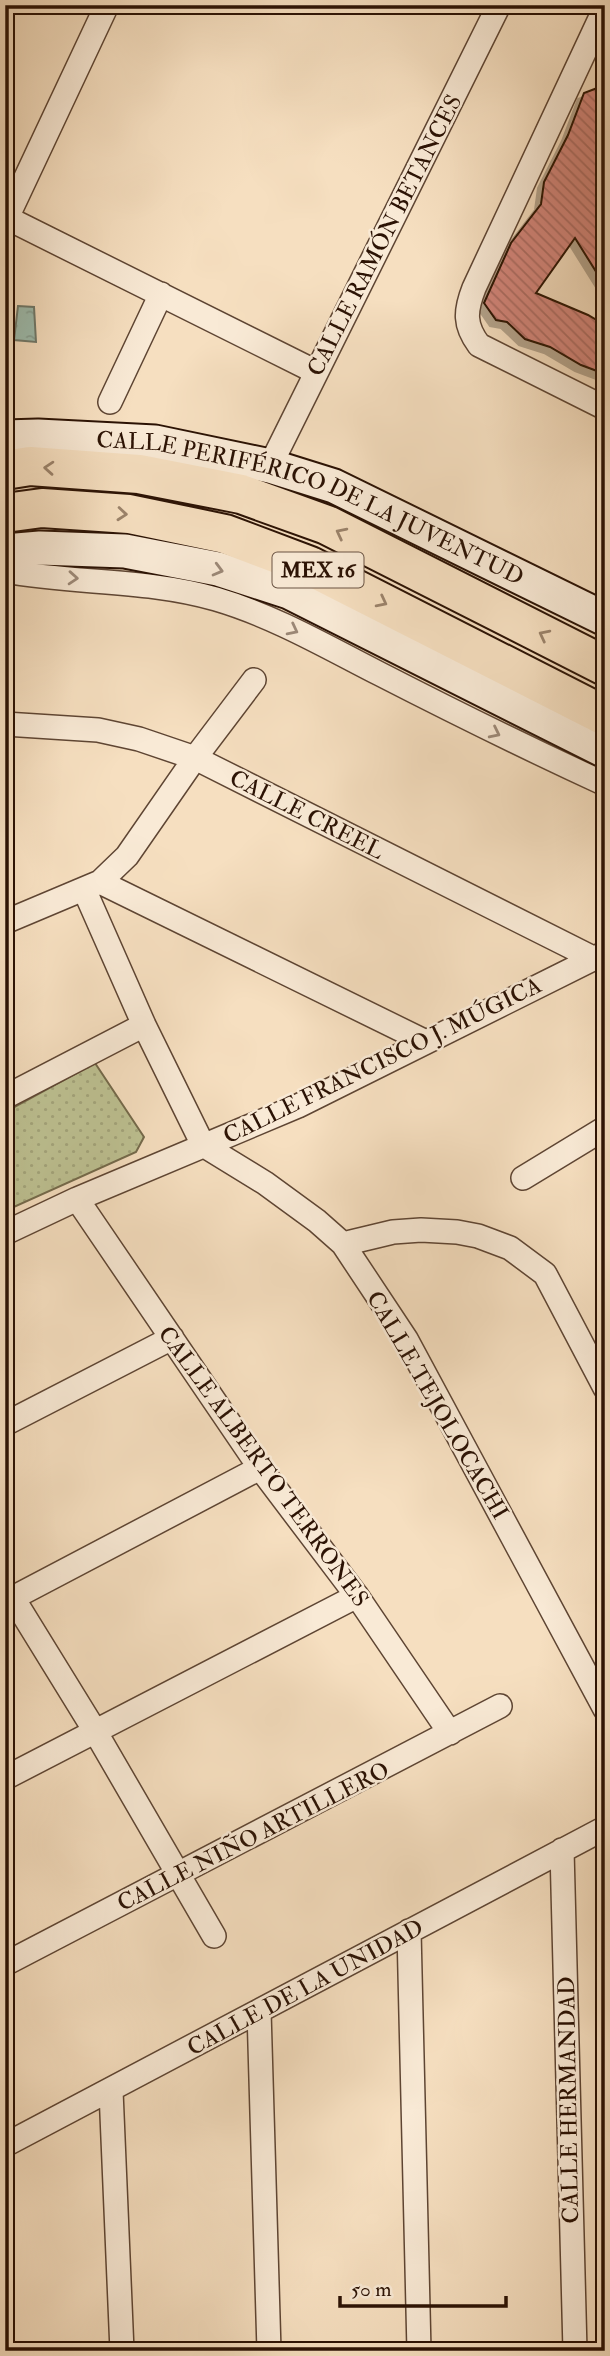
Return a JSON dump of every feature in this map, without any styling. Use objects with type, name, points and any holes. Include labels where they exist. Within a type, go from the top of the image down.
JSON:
[{"type":"highway","name":"MEX 16","points":[[5,470],[30,466],[139,474],[241,494],[327,525],[605,666]]},
{"type":"highway","name":"MEX 16","points":[[5,513],[41,508],[129,514],[225,534],[310,566],[605,716]]},
{"type":"main road","name":"CALLE PERIFÉRICO DE LA JUVENTUD","points":[[5,437],[155,442],[270,466],[334,486],[605,619]]},
{"type":"main road","points":[[5,551],[40,548],[125,551],[183,576],[218,569],[289,592],[605,751]]},
{"type":"street","points":[[107,5],[6,219],[316,372]]},
{"type":"street","name":"CALLE RAMÓN BETANCES","points":[[270,466],[499,5]]},
{"type":"street","points":[[605,8],[474,288],[467,305],[466,318],[469,331],[479,345],[605,408]]},
{"type":"street","points":[[110,402],[162,294]]},
{"type":"street","points":[[5,571],[183,576],[217,599],[270,618],[500,736],[605,784]]},
{"type":"street","points":[[6,918],[92,886],[127,856],[195,758],[254,680]]},
{"type":"street","name":"CALLE CREEL","points":[[5,724],[98,730],[139,738],[195,758],[599,955]]},
{"type":"street","points":[[92,886],[144,1025],[203,1145]]},
{"type":"street","points":[[92,886],[426,1042]]},
{"type":"street","name":"CALLE FRANCISCO J. MÚGICA","points":[[5,1233],[77,1199],[298,1106],[599,955]]},
{"type":"street","points":[[5,1097],[144,1025]]},
{"type":"street","points":[[523,1178],[605,1128]]},
{"type":"street","name":"CALLE TEJOLOCACHI","points":[[203,1145],[265,1183],[317,1221],[343,1244],[406,1339],[605,1709]]},
{"type":"street","name":"CALLE ALBERTO TERRONES","points":[[77,1199],[260,1468],[357,1596],[450,1733]]},
{"type":"street","points":[[343,1244],[393,1232],[421,1230],[457,1231],[510,1248],[545,1275],[605,1388]]},
{"type":"street","points":[[5,1424],[172,1338]]},
{"type":"street","points":[[214,1936],[95,1731],[9,1600],[260,1468]]},
{"type":"street","points":[[5,1778],[357,1596]]},
{"type":"street","name":"CALLE NIÑO ARTILLERO","points":[[5,1964],[500,1706]]},
{"type":"street","name":"CALLE DE LA UNIDAD","points":[[5,2146],[605,1828]]},
{"type":"street","name":"CALLE HERMANDAD","points":[[562,1850],[575,2351]]},
{"type":"street","points":[[408,1931],[419,2351]]},
{"type":"street","points":[[258,2011],[269,2351]]},
{"type":"street","points":[[111,2091],[122,2351]]},
{"type":"green space","points":[[95,1063],[144,1137],[136,1152],[5,1211],[5,1112]]},
{"type":"water","points":[[18,306],[34,307],[36,342],[14,340]]},
{"type":"building","points":[[605,85],[605,286],[575,238],[536,293],[605,325],[605,374],[581,365],[550,347],[525,339],[507,322],[496,320],[484,303],[511,243],[541,204],[544,182],[568,135],[584,93]]}]
